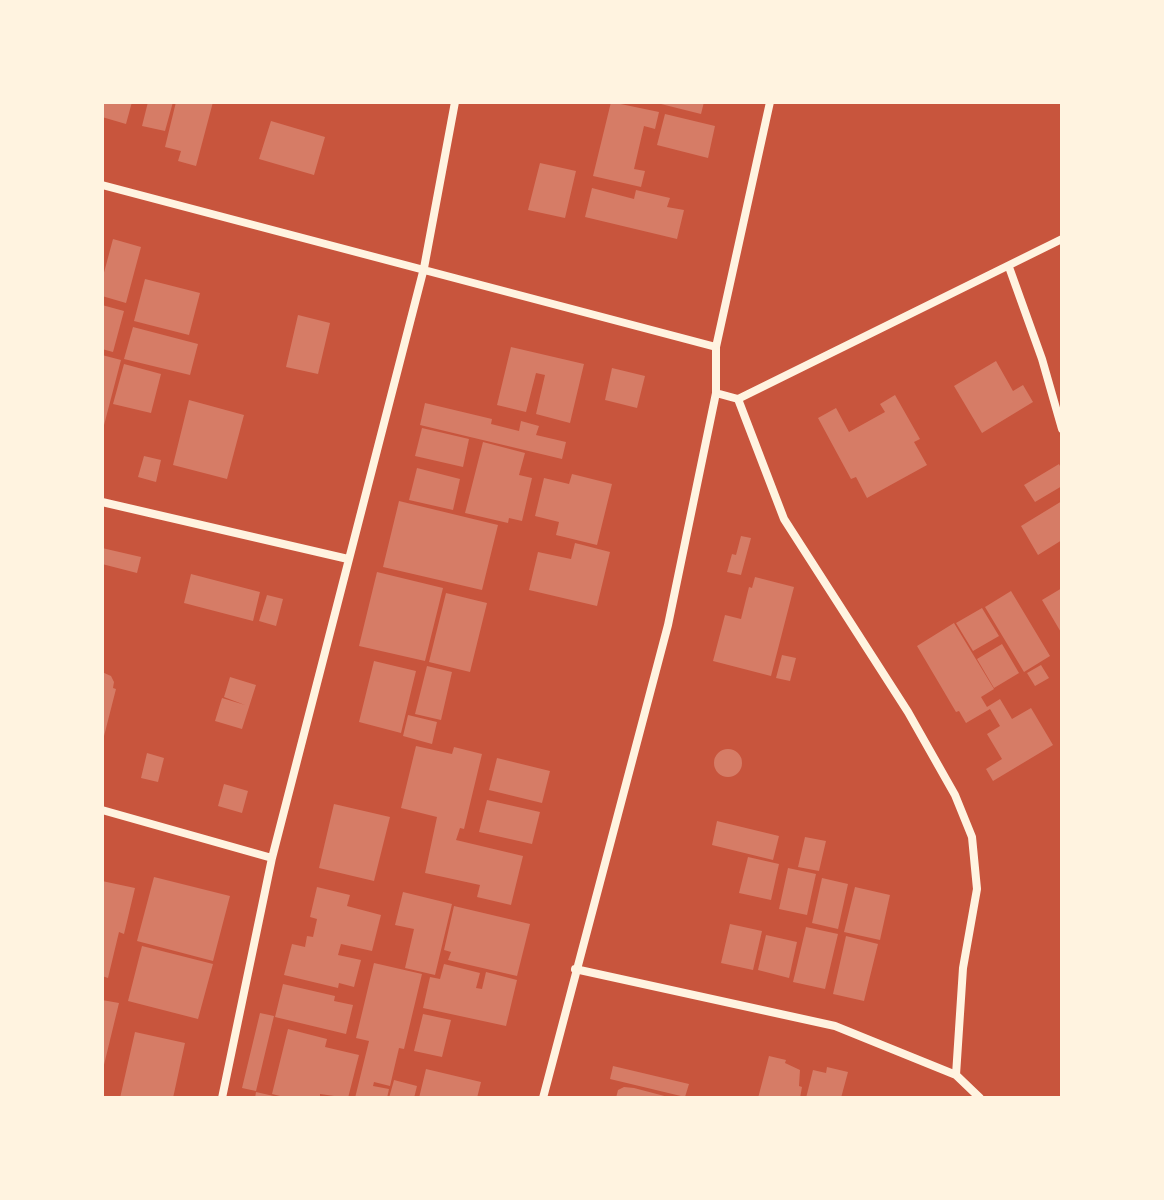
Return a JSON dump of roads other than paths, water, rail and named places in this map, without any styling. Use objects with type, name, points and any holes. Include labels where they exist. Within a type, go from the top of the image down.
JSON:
[{"type":"street","points":[[222,1098],[272,858],[424,268],[455,102]]},
{"type":"street","points":[[543,1098],[668,625],[716,393],[716,347],[770,102]]},
{"type":"street","points":[[102,185],[716,347]]},
{"type":"street","points":[[716,393],[738,399],[1062,239]]},
{"type":"street","points":[[1009,267],[1042,359],[1062,429]]},
{"type":"street","points":[[738,399],[784,519],[908,712],[955,795],[972,837],[977,889],[963,968],[956,1075]]},
{"type":"street","points":[[102,502],[348,559]]},
{"type":"street","points":[[102,810],[272,858]]},
{"type":"street","points":[[575,969],[835,1026],[956,1075],[980,1098]]}]
